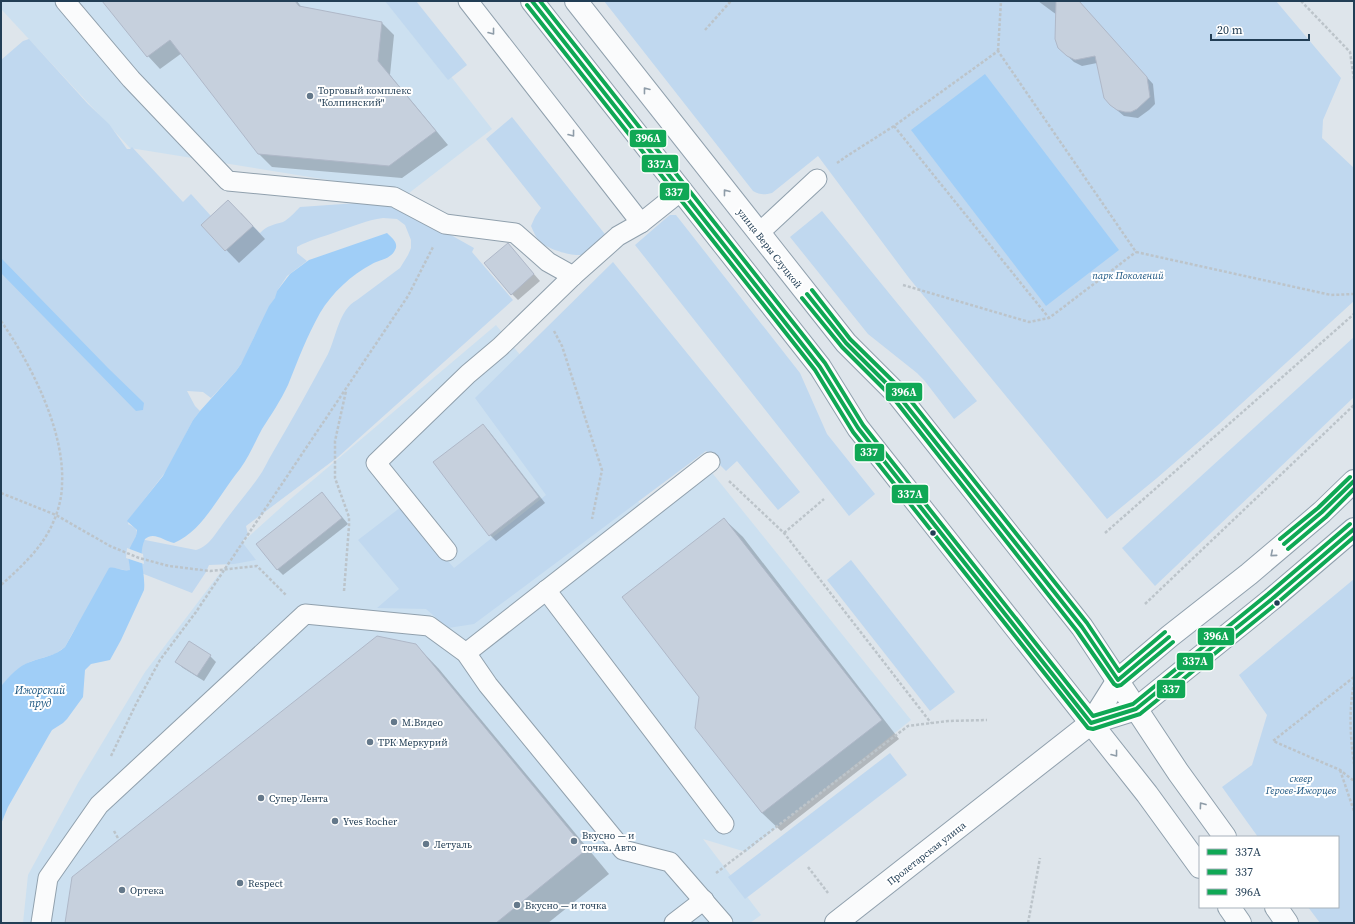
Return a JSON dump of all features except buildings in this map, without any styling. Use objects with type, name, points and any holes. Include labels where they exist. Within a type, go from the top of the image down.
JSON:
[{"type":"street","points":[[532,1],[820,367],[858,428],[1147,794],[1199,866]]},
{"type":"street","name":"улица Веры Слуцкой","points":[[576,1],[846,343],[898,395],[1082,627],[1178,772],[1224,836]]},
{"type":"street","name":"Пролетарская улица","points":[[841,919],[1091,723],[1118,680],[1170,636],[1255,569],[1322,512],[1354,481]]},
{"type":"street","name":"Пролетарская улица","points":[[1091,723],[1136,709],[1272,599],[1354,529]]},
{"type":"street","points":[[1230,908],[1240,923]]},
{"type":"street","points":[[1277,908],[1288,923]]},
{"type":"lane","points":[[65,1],[130,79],[228,181],[394,197],[445,224],[515,233],[548,262],[573,276]]},
{"type":"lane","points":[[468,1],[641,223]]},
{"type":"lane","points":[[759,233],[818,179]]},
{"type":"lane","points":[[447,551],[376,463],[468,374],[542,308],[573,276],[618,236],[641,223],[681,191]]},
{"type":"lane","points":[[466,653],[710,462]]},
{"type":"lane","points":[[546,590],[724,824]]},
{"type":"lane","points":[[42,923],[48,878],[99,805],[305,614],[429,626],[466,653],[488,685],[623,850],[670,862],[723,923]]},
{"type":"lane","points":[[674,923],[699,894]]},
{"type":"path","points":[[705,30],[731,1]]},
{"type":"path","points":[[1001,1],[998,51],[1136,252],[1331,295],[1354,294]]},
{"type":"path","points":[[1302,1],[1350,52],[1354,79]]},
{"type":"path","points":[[818,179],[847,156],[894,126],[998,51]]},
{"type":"path","points":[[894,126],[1049,318]]},
{"type":"path","points":[[136,704],[160,660],[225,570],[408,296],[445,224]]},
{"type":"path","points":[[903,285],[1029,322],[1049,318],[1136,252]]},
{"type":"path","points":[[542,308],[562,346],[602,470],[583,562]]},
{"type":"path","points":[[1105,533],[1354,314]]},
{"type":"path","points":[[1,321],[32,372],[46,405],[60,453],[62,476],[62,493],[56,514],[48,531],[37,548],[1,585]]},
{"type":"path","points":[[342,618],[349,526],[348,518],[335,478],[335,441],[346,389]]},
{"type":"path","points":[[1145,604],[1354,405]]},
{"type":"path","points":[[710,462],[784,533],[931,723]]},
{"type":"path","points":[[1,493],[56,514],[118,550],[139,558],[180,568],[210,571],[257,566],[305,614]]},
{"type":"path","points":[[784,533],[824,499]]},
{"type":"path","points":[[1354,676],[1273,741],[1340,770],[1354,780]]},
{"type":"path","points":[[1354,682],[1350,710],[1351,740],[1354,764]]},
{"type":"path","points":[[699,894],[908,726],[948,721],[988,720]]},
{"type":"path","points":[[1340,770],[1354,811]]},
{"type":"path","points":[[1028,923],[1040,858]]},
{"type":"path","points":[[808,867],[841,919]]},
{"type":"shaded area","points":[[1,1],[392,1],[492,129],[409,193],[130,148],[1,9]]},
{"type":"shaded area","points":[[496,325],[642,506],[701,459],[911,720],[746,852],[703,839],[761,915],[750,923],[23,923],[28,875],[78,783],[145,672],[245,540],[287,502]]},
{"type":"green space","points":[[385,1],[416,1],[467,65],[448,80]]},
{"type":"green space","name":"парк Поколений","points":[[604,1],[1276,1],[1341,78],[1323,120],[1322,138],[1354,168],[1354,301],[1218,425],[1107,519],[909,278],[818,156],[772,193],[762,194],[753,191]]},
{"type":"green space","points":[[29,39],[88,104],[109,124],[127,149],[132,147],[183,202],[191,194],[211,216],[201,225],[225,251],[253,226],[260,233],[268,227],[285,221],[300,207],[386,201],[426,221],[474,248],[472,252],[513,300],[338,457],[246,526],[248,535],[242,542],[256,560],[234,564],[209,565],[192,593],[131,569],[129,571],[114,568],[65,647],[55,654],[24,665],[1,686],[1,60],[23,41]],"holes":[[[383,218],[397,219],[405,225],[411,240],[411,248],[408,255],[400,268],[351,304],[346,310],[328,354],[262,472],[212,538],[205,546],[196,550],[135,538],[137,531],[128,524],[130,518],[167,470],[193,420],[200,411],[195,406],[187,391],[203,392],[211,398],[236,371],[243,361],[256,333],[275,303],[277,291],[287,276],[307,261],[297,253],[297,247],[311,240],[365,222]]]},
{"type":"green space","points":[[512,117],[608,238],[585,254],[576,255],[557,251],[543,244],[536,236],[531,226],[541,208],[486,139]]},
{"type":"green space","points":[[822,211],[977,401],[954,419],[917,373],[868,334],[790,237]]},
{"type":"green space","points":[[670,215],[676,215],[800,373],[827,434],[875,494],[849,516],[635,245]]},
{"type":"green space","points":[[613,262],[800,492],[778,510],[737,461],[726,471],[706,451],[474,624],[448,628],[426,609],[377,608],[399,589],[358,540],[401,507],[454,568],[546,495],[475,398]]},
{"type":"green space","points":[[1354,337],[1354,397],[1155,586],[1122,548]]},
{"type":"green space","points":[[851,560],[955,692],[930,711],[827,580]]},
{"type":"green space","name":"сквер Героев-Ижорцев","points":[[1354,579],[1354,923],[1320,923],[1309,908],[1339,908],[1339,836],[1257,836],[1222,787],[1252,765],[1267,715],[1239,675]]},
{"type":"green space","points":[[890,753],[907,775],[745,899],[728,877]]},
{"type":"water","points":[[985,74],[1119,250],[1046,306],[911,130]]},
{"type":"water","name":"Ижорский пруд","points":[[387,233],[396,243],[393,253],[357,273],[330,298],[311,330],[288,385],[276,407],[243,464],[208,514],[190,533],[174,543],[155,536],[145,539],[142,552],[144,590],[121,640],[110,660],[91,664],[85,670],[83,697],[67,719],[52,730],[8,807],[1,824],[1,686],[22,666],[53,654],[65,647],[109,568],[130,570],[128,554],[137,530],[127,521],[163,476],[193,420],[241,364],[269,306],[275,298],[277,291],[290,274],[309,260]]},
{"type":"water","points":[[1,258],[144,403],[143,410],[136,411],[1,273]]},
{"type":"pier","points":[[127,548],[143,554],[144,564],[126,558]]},
{"type":"transit line","name":"337А","points":[[532,1],[820,367],[858,428],[1091,723],[1136,709],[1272,599],[1354,529]]},
{"type":"transit line","name":"396А","points":[[540,1],[825,363],[863,425],[1093,716],[1133,704],[1268,594],[1350,524]]},
{"type":"transit line","name":"337","points":[[527,5],[815,370],[853,432],[1088,728],[1093,729],[1140,714],[1276,604],[1354,537]]},
{"type":"transit line","name":"396А","points":[[812,290],[850,339],[903,391],[1087,623],[1119,671],[1165,632]]},
{"type":"transit line","name":"337А","points":[[807,294],[846,343],[898,395],[1082,627],[1118,680],[1169,637]]},
{"type":"transit line","name":"337","points":[[802,298],[842,347],[894,399],[1077,631],[1114,684],[1117,686],[1121,685],[1173,642]]},
{"type":"transit line","name":"396А","points":[[1280,539],[1318,508],[1350,477]]},
{"type":"transit line","name":"337А","points":[[1284,544],[1322,512],[1354,481]]},
{"type":"transit line","name":"337","points":[[1288,549],[1326,517],[1354,489]]},
{"type":"place","name":"Торговый комплекс \"Колпинский\"","points":[[310,96]]},
{"type":"place","name":"М.Видео","points":[[394,722]]},
{"type":"place","name":"ТРК Меркурий","points":[[370,742]]},
{"type":"place","name":"Супер Лента","points":[[261,798]]},
{"type":"place","name":"Yves Rocher","points":[[335,821]]},
{"type":"place","name":"Вкусно — и точка. Авто","points":[[574,841]]},
{"type":"place","name":"Летуаль","points":[[426,844]]},
{"type":"place","name":"Respect","points":[[240,883]]},
{"type":"place","name":"Ортека","points":[[122,890]]},
{"type":"place","name":"Вкусно — и точка","points":[[517,905]]}]
